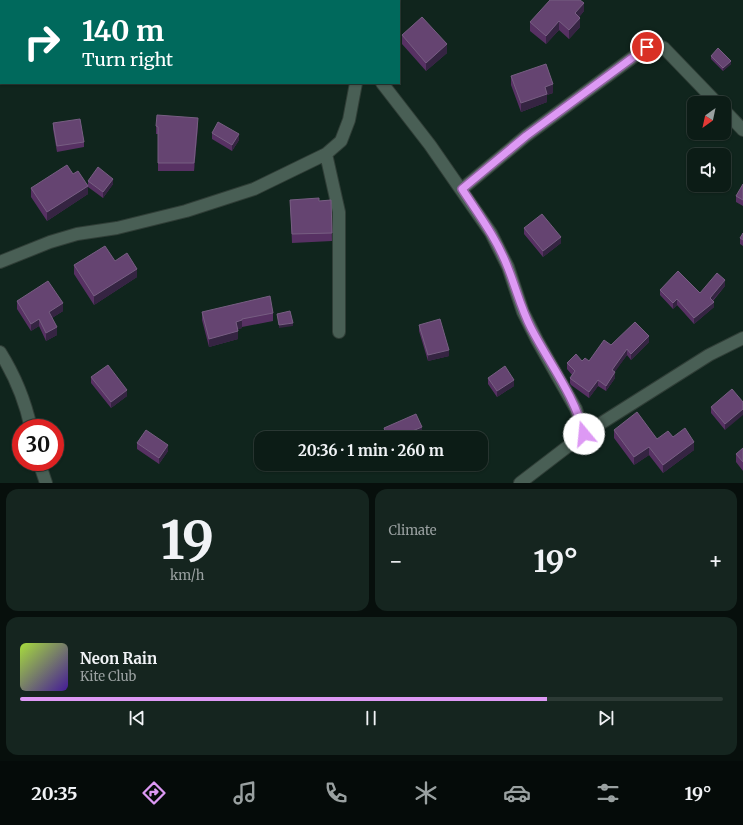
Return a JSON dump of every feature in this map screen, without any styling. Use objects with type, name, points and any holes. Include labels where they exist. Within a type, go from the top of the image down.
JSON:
[{"type":"street","points":[[462,189],[526,136],[647,47],[655,44],[664,48],[710,96]]},
{"type":"street","points":[[0,262],[50,242],[77,234],[117,228],[186,211],[254,189],[326,154],[341,141],[349,120],[356,84]]},
{"type":"street","points":[[383,84],[462,189],[491,233],[508,267],[523,312],[576,409],[584,434]]},
{"type":"street","points":[[731,117],[743,130]]},
{"type":"street","points":[[326,154],[339,212],[339,332]]},
{"type":"street","points":[[520,483],[584,434],[709,355],[743,338]]},
{"type":"street","points":[[0,352],[19,387],[29,419]]},
{"type":"street","points":[[43,471],[46,483]]},
{"type":"building","points":[[550,0],[580,0],[584,3],[575,13],[580,18],[569,30],[559,21],[546,36],[530,22]]},
{"type":"building","points":[[422,17],[447,44],[426,63],[402,35]]},
{"type":"building","points":[[718,48],[731,61],[723,68],[711,56]]},
{"type":"building","points":[[546,64],[553,84],[545,87],[547,94],[521,103],[511,76]]},
{"type":"building","points":[[157,115],[198,118],[194,163],[158,163],[158,127],[156,126]]},
{"type":"building","points":[[80,119],[84,142],[57,146],[53,123]]},
{"type":"building","points":[[218,122],[239,134],[232,145],[212,133]]},
{"type":"building","points":[[67,165],[73,174],[78,171],[88,186],[47,212],[31,188]]},
{"type":"building","points":[[98,167],[113,179],[103,192],[88,181]]},
{"type":"building","points":[[743,184],[743,200],[736,196]]},
{"type":"building","points":[[319,198],[319,201],[331,200],[332,233],[292,234],[290,200]]},
{"type":"building","points":[[542,214],[561,237],[543,251],[524,228]]},
{"type":"building","points":[[743,233],[743,240],[740,238]]},
{"type":"building","points":[[105,246],[115,261],[127,253],[137,269],[94,296],[74,265]]},
{"type":"building","points":[[678,271],[700,293],[717,273],[725,280],[710,298],[714,302],[694,318],[677,299],[673,303],[660,290]]},
{"type":"building","points":[[48,281],[63,303],[49,312],[57,327],[46,333],[39,319],[31,324],[17,301]]},
{"type":"building","points":[[270,296],[273,313],[242,319],[236,322],[238,331],[209,339],[202,312]]},
{"type":"building","points":[[290,311],[293,323],[279,325],[277,314]]},
{"type":"building","points":[[440,319],[449,350],[428,355],[419,325]]},
{"type":"building","points":[[635,322],[649,336],[631,354],[627,349],[612,370],[615,372],[606,386],[598,380],[589,392],[570,378],[575,371],[567,363],[576,354],[582,361],[585,358],[589,361],[604,340],[611,345]]},
{"type":"building","points":[[108,365],[127,390],[111,402],[91,377]]},
{"type":"building","points":[[505,366],[514,380],[497,391],[488,378]]},
{"type":"building","points":[[732,389],[743,402],[743,409],[725,424],[711,407]]},
{"type":"building","points":[[637,412],[657,439],[668,431],[673,437],[685,428],[694,442],[663,465],[649,447],[634,457],[614,430]]},
{"type":"building","points":[[416,414],[422,427],[413,431],[385,431],[384,428]]},
{"type":"building","points":[[146,430],[168,445],[159,458],[137,443]]},
{"type":"building","points":[[743,448],[743,462],[736,454]]},
{"type":"route","points":[[584,434],[576,409],[523,312],[508,267],[491,233],[462,189],[526,136],[647,47]]}]
